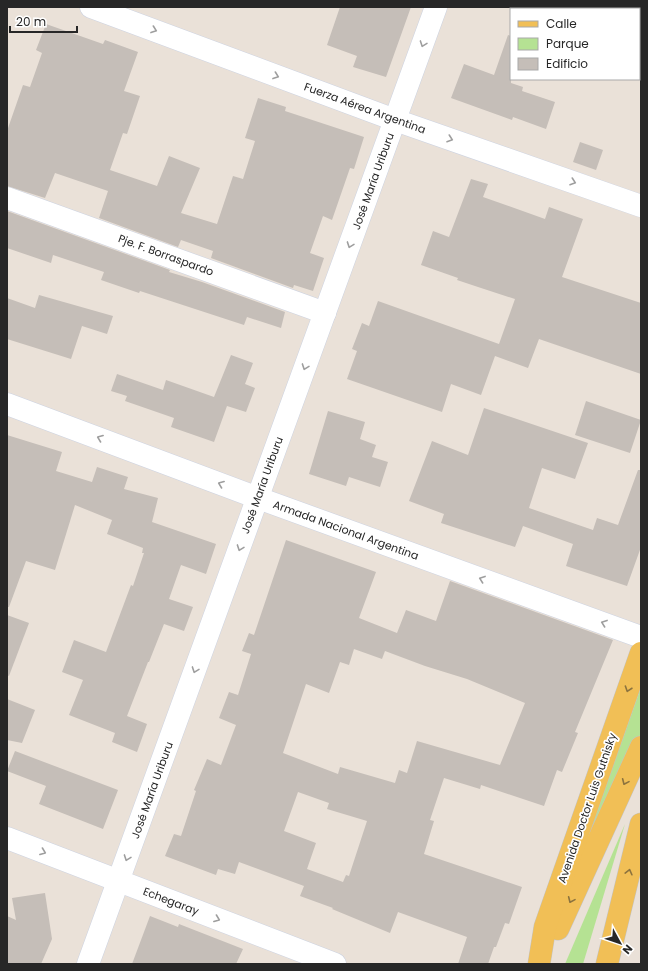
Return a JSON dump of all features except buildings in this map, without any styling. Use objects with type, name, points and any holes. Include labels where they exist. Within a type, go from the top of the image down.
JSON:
[{"type":"main road","name":"Avenida Doctor Luis Gutnisky","points":[[539,964],[545,927],[641,652]]},
{"type":"main road","name":"Avenida Doctor Luis Gutnisky","points":[[542,964],[641,747]]},
{"type":"main road","points":[[607,964],[641,824]]},
{"type":"main road","points":[[612,964],[641,887]]},
{"type":"street","name":"Fuerza Aérea Argentina","points":[[91,7],[395,120],[641,206]]},
{"type":"street","name":"José María Uriburu","points":[[88,964],[436,7]]},
{"type":"street","name":"Pje. F. Borraspardo","points":[[7,198],[325,313]]},
{"type":"street","name":"Armada Nacional Argentina","points":[[7,404],[258,498],[641,637]]},
{"type":"street","name":"Echegaray","points":[[7,838],[335,964]]},
{"type":"green space","points":[[641,687],[641,733],[560,915]]},
{"type":"green space","points":[[625,824],[583,964],[565,964]]}]
